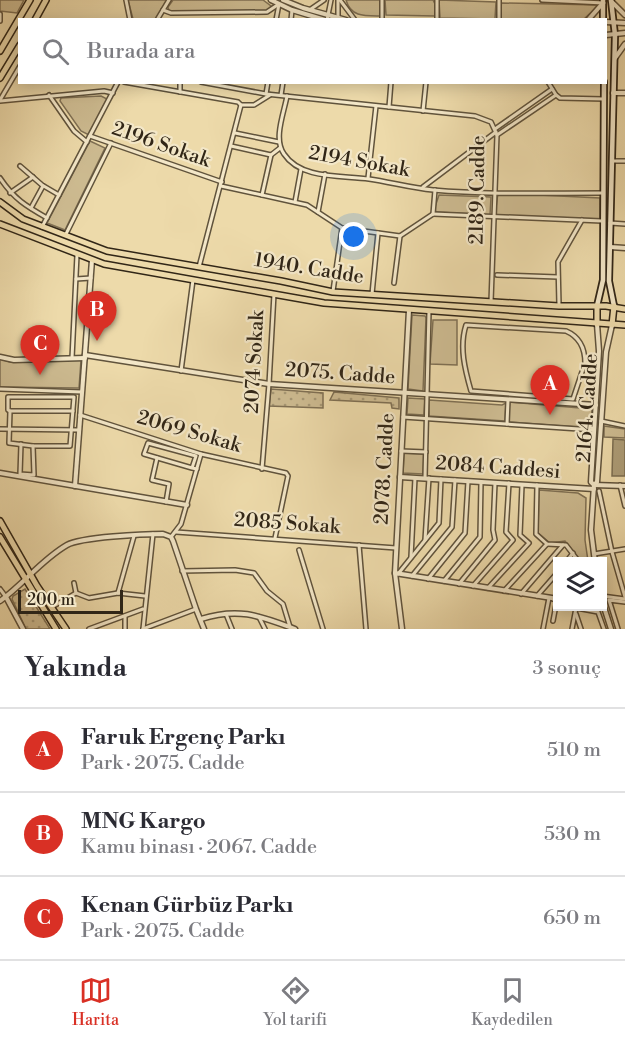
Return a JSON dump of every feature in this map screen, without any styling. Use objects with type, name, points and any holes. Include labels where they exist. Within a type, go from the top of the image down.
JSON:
[{"type":"main road","points":[[19,18],[30,0]]},
{"type":"main road","points":[[36,18],[46,0]]},
{"type":"main road","name":"2164. Cadde","points":[[611,0],[615,22],[609,281],[614,306],[612,325]]},
{"type":"main road","points":[[604,1],[604,18]]},
{"type":"main road","points":[[0,51],[18,20]]},
{"type":"main road","points":[[0,78],[18,48]]},
{"type":"main road","name":"2164. Cadde","points":[[597,324],[597,306],[603,280],[604,84]]},
{"type":"main road","name":"1940. Cadde","points":[[2,204],[23,219],[107,251],[333,292],[559,306],[614,306],[625,309]]},
{"type":"main road","name":"1940. Cadde","points":[[0,224],[113,266],[335,305],[625,326]]},
{"type":"main road","points":[[0,521],[66,629]]},
{"type":"main road","points":[[0,537],[56,629]]},
{"type":"street","points":[[126,0],[130,18]]},
{"type":"street","points":[[158,18],[169,0]]},
{"type":"street","points":[[271,0],[309,10],[326,18]]},
{"type":"street","points":[[309,10],[324,0]]},
{"type":"street","points":[[326,18],[331,0]]},
{"type":"street","points":[[338,18],[339,0]]},
{"type":"street","points":[[339,0],[354,18]]},
{"type":"street","points":[[382,0],[382,18]]},
{"type":"street","points":[[436,18],[437,0]]},
{"type":"street","points":[[499,0],[499,18]]},
{"type":"street","points":[[542,0],[604,1]]},
{"type":"street","points":[[611,0],[625,15]]},
{"type":"street","points":[[590,18],[604,1]]},
{"type":"street","points":[[163,10],[170,13],[267,12],[281,2]]},
{"type":"street","points":[[281,2],[292,10],[326,18]]},
{"type":"street","points":[[277,18],[281,2]]},
{"type":"street","points":[[291,18],[292,10]]},
{"type":"street","points":[[0,15],[0,21]]},
{"type":"street","points":[[607,21],[625,23]]},
{"type":"street","points":[[607,35],[625,33]]},
{"type":"street","points":[[613,61],[625,44]]},
{"type":"street","points":[[0,100],[18,69]]},
{"type":"street","points":[[42,227],[117,84]]},
{"type":"street","points":[[135,84],[238,102],[241,105],[254,105],[268,94],[268,84]]},
{"type":"street","points":[[180,84],[180,92]]},
{"type":"street","name":"2189. Cadde","points":[[212,84],[268,94],[478,117],[491,123],[496,132],[491,302]]},
{"type":"street","points":[[281,95],[283,84]]},
{"type":"street","points":[[389,107],[391,84]]},
{"type":"street","points":[[423,111],[426,84]]},
{"type":"street","points":[[549,84],[560,98],[604,99]]},
{"type":"street","points":[[422,188],[552,89]]},
{"type":"street","points":[[0,100],[104,91],[113,93]]},
{"type":"street","points":[[612,93],[625,93]]},
{"type":"street","points":[[496,132],[556,95]]},
{"type":"street","name":"2196 Sokak","points":[[49,96],[74,131],[87,142]]},
{"type":"street","name":"2194 Sokak","points":[[287,96],[280,148],[291,163],[301,169],[435,190],[604,193]]},
{"type":"street","points":[[199,267],[241,105]]},
{"type":"street","points":[[368,178],[375,106]]},
{"type":"street","points":[[235,133],[279,142]]},
{"type":"street","name":"2196 Sokak","points":[[90,136],[221,184],[308,205],[342,228],[400,236]]},
{"type":"street","points":[[65,236],[111,143]]},
{"type":"street","points":[[231,146],[271,155]]},
{"type":"street","points":[[262,195],[271,155],[280,148]]},
{"type":"street","points":[[612,161],[625,161]]},
{"type":"street","points":[[20,166],[43,186],[59,195]]},
{"type":"street","points":[[295,202],[301,169]]},
{"type":"street","points":[[318,212],[325,174]]},
{"type":"street","points":[[10,193],[33,177]]},
{"type":"street","points":[[0,178],[10,193],[47,218]]},
{"type":"street","points":[[31,209],[43,186]]},
{"type":"street","points":[[433,214],[435,190]]},
{"type":"street","points":[[394,284],[400,236],[433,214],[604,221]]},
{"type":"street","points":[[559,306],[558,262],[582,220]]},
{"type":"street","points":[[610,224],[625,224]]},
{"type":"street","points":[[333,292],[342,228]]},
{"type":"street","points":[[372,294],[378,233]]},
{"type":"street","points":[[610,247],[625,248]]},
{"type":"street","points":[[72,358],[77,254]]},
{"type":"street","points":[[75,486],[92,260]]},
{"type":"street","points":[[497,275],[558,277]]},
{"type":"street","points":[[76,279],[91,278]]},
{"type":"street","points":[[181,371],[193,279]]},
{"type":"street","name":"2074 Sokak","points":[[262,469],[274,293]]},
{"type":"street","name":"2078. Cadde","points":[[402,629],[396,574],[396,548],[409,310]]},
{"type":"street","points":[[425,541],[429,311]]},
{"type":"street","name":"2164. Cadde","points":[[597,324],[598,365],[591,482],[594,487],[597,482],[606,352],[612,325]]},
{"type":"street","points":[[466,325],[566,331],[572,333],[585,350],[584,364],[573,399],[471,391],[464,365],[463,335],[466,325]]},
{"type":"street","name":"2075. Cadde","points":[[0,357],[14,360],[85,357],[269,384],[596,405]]},
{"type":"street","points":[[584,364],[598,365]]},
{"type":"street","points":[[0,389],[82,392]]},
{"type":"street","points":[[8,397],[74,397],[70,446],[33,446],[9,443],[10,411],[8,410],[8,397]]},
{"type":"street","points":[[507,423],[508,400]]},
{"type":"street","points":[[10,411],[73,411]]},
{"type":"street","name":"2069 Sokak","points":[[80,415],[201,454],[286,473],[288,476],[275,538]]},
{"type":"street","points":[[403,417],[594,430]]},
{"type":"street","points":[[601,422],[625,426]]},
{"type":"street","points":[[0,429],[79,430]]},
{"type":"street","points":[[171,537],[176,532],[187,506],[195,469],[196,456],[148,443],[144,454],[195,469]]},
{"type":"street","points":[[21,444],[20,474],[34,475],[33,446]]},
{"type":"street","points":[[401,451],[426,452]]},
{"type":"street","points":[[195,469],[201,454]]},
{"type":"street","points":[[157,458],[152,480],[169,484],[166,502]]},
{"type":"street","points":[[0,473],[187,506]]},
{"type":"street","name":"2084 Caddesi","points":[[400,477],[537,485],[594,487],[623,485]]},
{"type":"street","points":[[411,557],[415,478]]},
{"type":"street","points":[[396,574],[440,520],[441,479]]},
{"type":"street","points":[[412,576],[452,526],[455,480]]},
{"type":"street","points":[[428,579],[465,534],[468,481]]},
{"type":"street","points":[[444,581],[480,537],[482,482]]},
{"type":"street","points":[[459,584],[494,541],[495,483]]},
{"type":"street","points":[[473,586],[513,540],[506,533],[508,483]]},
{"type":"street","points":[[488,588],[529,543],[520,535],[522,484]]},
{"type":"street","points":[[537,485],[535,532],[547,544],[564,544],[576,557]]},
{"type":"street","points":[[623,485],[625,506]]},
{"type":"street","points":[[594,487],[591,530],[594,557]]},
{"type":"street","points":[[599,491],[625,599]]},
{"type":"street","name":"2085 Sokak","points":[[176,532],[396,548]]},
{"type":"street","points":[[0,601],[30,573],[68,544],[97,538],[153,534],[171,537]]},
{"type":"street","points":[[153,534],[143,609],[143,629],[152,628],[196,609]]},
{"type":"street","points":[[118,593],[134,536]]},
{"type":"street","points":[[171,537],[203,628]]},
{"type":"street","points":[[504,591],[547,544]]},
{"type":"street","points":[[521,594],[564,544]]},
{"type":"street","points":[[359,545],[366,629]]},
{"type":"street","points":[[594,554],[625,549]]},
{"type":"street","points":[[299,550],[323,629]]},
{"type":"street","points":[[570,557],[573,553]]},
{"type":"street","points":[[182,571],[235,570],[254,573],[267,591],[283,604],[290,627]]},
{"type":"street","points":[[396,574],[553,599],[543,629]]},
{"type":"street","points":[[537,596],[553,578]]},
{"type":"street","points":[[74,583],[76,593]]},
{"type":"street","points":[[0,589],[23,629]]},
{"type":"street","points":[[76,593],[89,598],[118,593],[145,596]]},
{"type":"street","points":[[52,608],[76,593]]},
{"type":"street","points":[[607,597],[625,599]]},
{"type":"street","points":[[618,629],[609,600],[625,599]]},
{"type":"street","points":[[89,629],[143,609]]},
{"type":"street","points":[[553,621],[555,611]]},
{"type":"street","points":[[592,611],[598,612],[604,629]]},
{"type":"street","points":[[604,611],[611,629]]},
{"type":"street","points":[[200,619],[239,612],[295,629]]},
{"type":"street","points":[[572,629],[575,613]]},
{"type":"street","points":[[575,613],[581,629]]},
{"type":"street","points":[[225,614],[232,629]]},
{"type":"street","points":[[125,616],[125,629]]},
{"type":"street","points":[[258,616],[265,629]]},
{"type":"shaded area","points":[[0,0],[24,0],[17,13],[0,11]]},
{"type":"shaded area","points":[[128,0],[168,0],[156,18],[133,18]]},
{"type":"shaded area","points":[[173,0],[263,0],[271,6],[268,11],[169,11],[168,7]]},
{"type":"shaded area","points":[[346,0],[380,0],[380,16],[355,13]]},
{"type":"shaded area","points":[[385,0],[433,0],[435,16],[386,15]]},
{"type":"shaded area","points":[[439,0],[496,2],[495,18],[440,18]]},
{"type":"shaded area","points":[[502,3],[599,5],[585,18],[500,18]]},
{"type":"shaded area","points":[[101,96],[107,99],[89,135],[81,131],[60,101],[61,98]]},
{"type":"shaded area","points":[[90,141],[105,148],[65,230],[47,223]]},
{"type":"shaded area","points":[[498,193],[600,198],[600,219],[495,215]]},
{"type":"shaded area","points":[[439,195],[491,197],[490,215],[437,212],[434,210]]},
{"type":"shaded area","points":[[412,315],[426,318],[423,391],[408,389]]},
{"type":"shaded area","points":[[433,320],[457,320],[457,365],[430,364]]},
{"type":"shaded area","points":[[0,359],[10,362],[81,360],[79,388],[0,387]]},
{"type":"shaded area","points":[[271,389],[323,393],[323,408],[269,406]]},
{"type":"shaded area","points":[[334,392],[399,398],[399,409],[392,408],[391,403],[330,400]]},
{"type":"shaded area","points":[[408,398],[425,399],[424,415],[407,414]]},
{"type":"shaded area","points":[[429,400],[502,405],[506,403],[505,421],[429,416]]},
{"type":"shaded area","points":[[509,402],[592,409],[591,428],[509,422]]},
{"type":"shaded area","points":[[604,426],[625,429],[625,438],[604,437]]},
{"type":"shaded area","points":[[613,439],[625,440],[625,476],[612,476]]},
{"type":"shaded area","points":[[404,453],[424,454],[423,474],[403,473]]},
{"type":"shaded area","points":[[539,490],[578,493],[586,498],[585,540],[587,557],[578,557],[565,541],[550,543],[538,533]]},
{"type":"shaded area","points":[[25,589],[50,629],[26,629],[12,599]]},
{"type":"place","name":"MNG Kargo","points":[[97,341]]},
{"type":"place","name":"Kenan Gürbüz Parkı","points":[[40,375]]},
{"type":"place","name":"Faruk Ergenç Parkı","points":[[550,415]]}]
